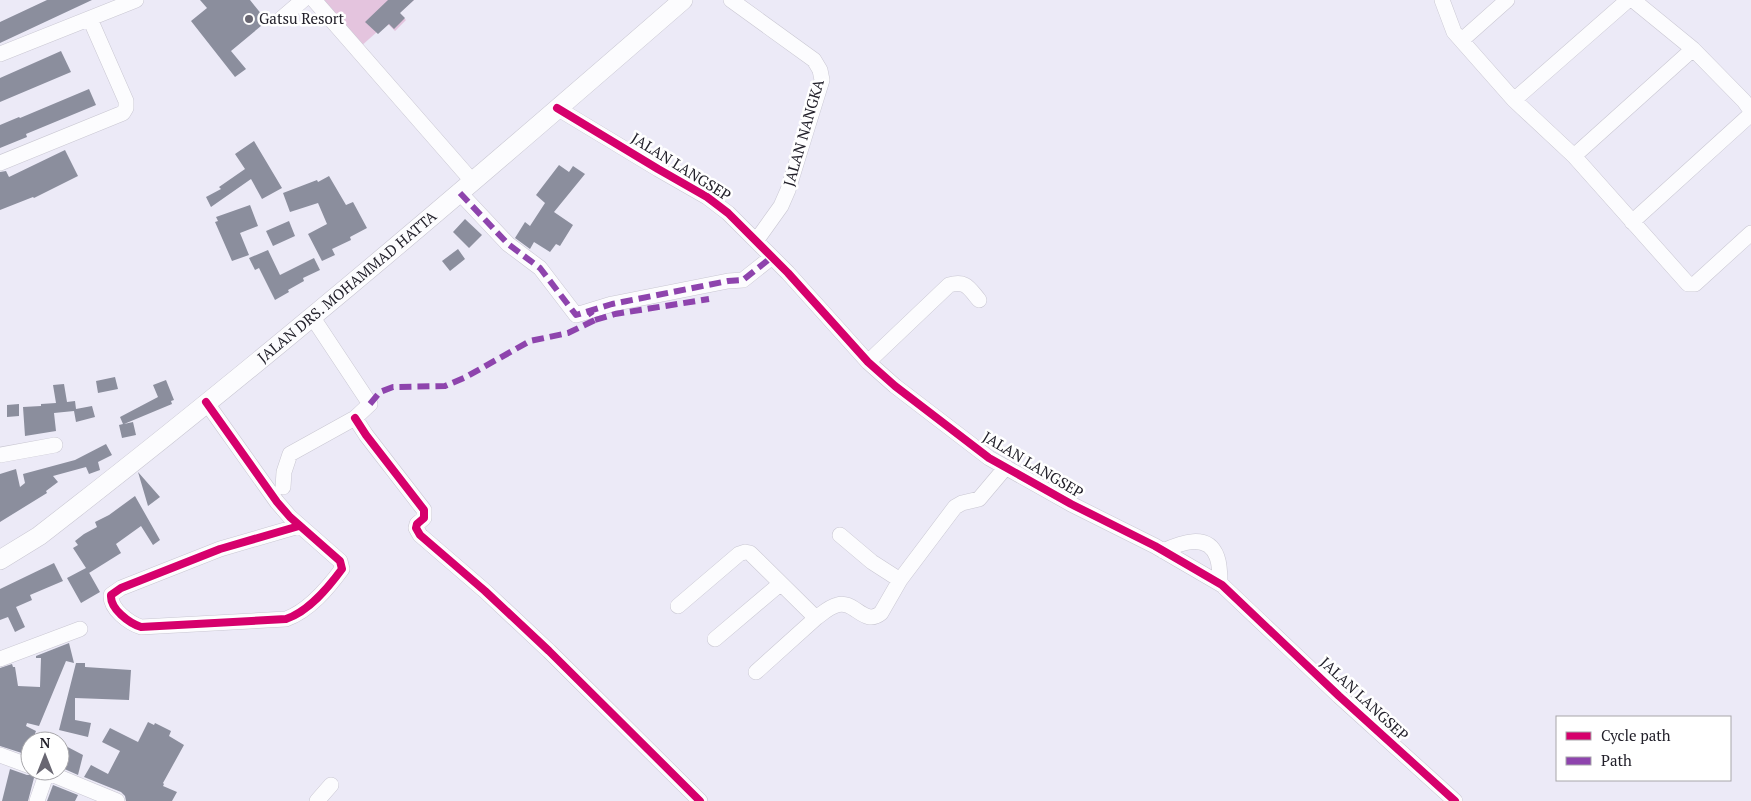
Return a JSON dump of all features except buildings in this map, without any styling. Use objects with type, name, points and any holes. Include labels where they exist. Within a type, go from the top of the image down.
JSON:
[{"type":"main road","name":"JALAN DRS. MOHAMMAD HATTA","points":[[0,560],[46,530],[313,318],[466,188],[680,1]]},
{"type":"street","points":[[0,54],[136,0]]},
{"type":"street","points":[[282,18],[303,0]]},
{"type":"street","points":[[314,0],[448,152],[466,188],[508,244],[540,268],[576,314],[612,304],[728,281],[743,280],[772,257]]},
{"type":"street","name":"JALAN NANGKA","points":[[731,0],[814,60],[820,70],[822,80],[788,190],[781,206],[756,241]]},
{"type":"street","points":[[1442,0],[1454,32],[1514,100],[1574,156],[1688,284],[1695,284],[1751,233]]},
{"type":"street","points":[[1462,40],[1507,0]]},
{"type":"street","points":[[1514,100],[1628,0]]},
{"type":"street","points":[[1632,222],[1751,113],[1744,100],[1694,49],[1633,0]]},
{"type":"street","points":[[0,163],[123,113],[126,108],[126,100],[90,19]]},
{"type":"street","points":[[1574,156],[1694,49]]},
{"type":"street","name":"JALAN LANGSEP","points":[[557,108],[708,197],[728,213],[788,273],[868,362],[895,386],[974,446],[1006,467],[1071,504],[1163,551],[1220,584],[1455,801]]},
{"type":"street","points":[[868,362],[949,285],[958,283],[968,286],[979,300]]},
{"type":"street","points":[[283,487],[284,472],[290,454],[355,418],[370,404],[313,318]]},
{"type":"street","points":[[206,402],[277,502],[295,522],[340,561],[342,569],[325,590],[291,617],[141,627],[130,622],[115,608],[111,601],[111,596],[121,588],[295,522]]},
{"type":"street","points":[[355,418],[424,510],[424,518],[417,524],[416,528],[420,535],[549,651],[700,801]]},
{"type":"street","points":[[0,455],[55,445]]},
{"type":"street","points":[[756,672],[816,618],[838,604],[844,604],[866,617],[876,616],[881,613],[900,580],[955,507],[962,503],[979,499],[1006,467]]},
{"type":"street","points":[[840,535],[872,562],[900,580]]},
{"type":"street","points":[[1163,551],[1193,540],[1204,542],[1212,548],[1217,556],[1220,584]]},
{"type":"street","points":[[678,606],[739,554],[744,552],[750,553],[816,618]]},
{"type":"street","points":[[715,639],[780,584]]},
{"type":"street","points":[[0,659],[80,629]]},
{"type":"street","points":[[0,755],[20,762]]},
{"type":"street","points":[[37,801],[43,781]]},
{"type":"street","points":[[68,781],[117,801]]},
{"type":"street","points":[[317,801],[331,785]]},
{"type":"shaded area","points":[[322,0],[414,0],[399,13],[406,20],[395,31],[387,23],[360,47]]},
{"type":"marked path","points":[[460,193],[508,244],[540,268],[576,315],[612,304],[728,281],[743,280],[772,257]]},
{"type":"marked path","points":[[595,320],[615,314],[709,299]]},
{"type":"marked path","points":[[370,404],[380,392],[393,387],[445,386],[464,378],[530,341],[568,333],[595,320],[589,311]]},
{"type":"cycle path","points":[[557,108],[707,197],[728,213],[788,273],[868,362],[895,386],[989,458],[1071,504],[1155,546],[1222,585],[1339,696],[1455,801]]},
{"type":"cycle path","points":[[206,402],[277,502],[290,517],[340,561],[342,569],[310,605],[286,619],[141,627],[126,619],[117,610],[111,595],[121,588],[220,549],[299,526]]},
{"type":"cycle path","points":[[355,418],[424,510],[424,518],[417,524],[416,528],[420,535],[485,591],[549,651],[700,801]]},
{"type":"place","name":"Gatsu Resort","points":[[249,19]]}]
